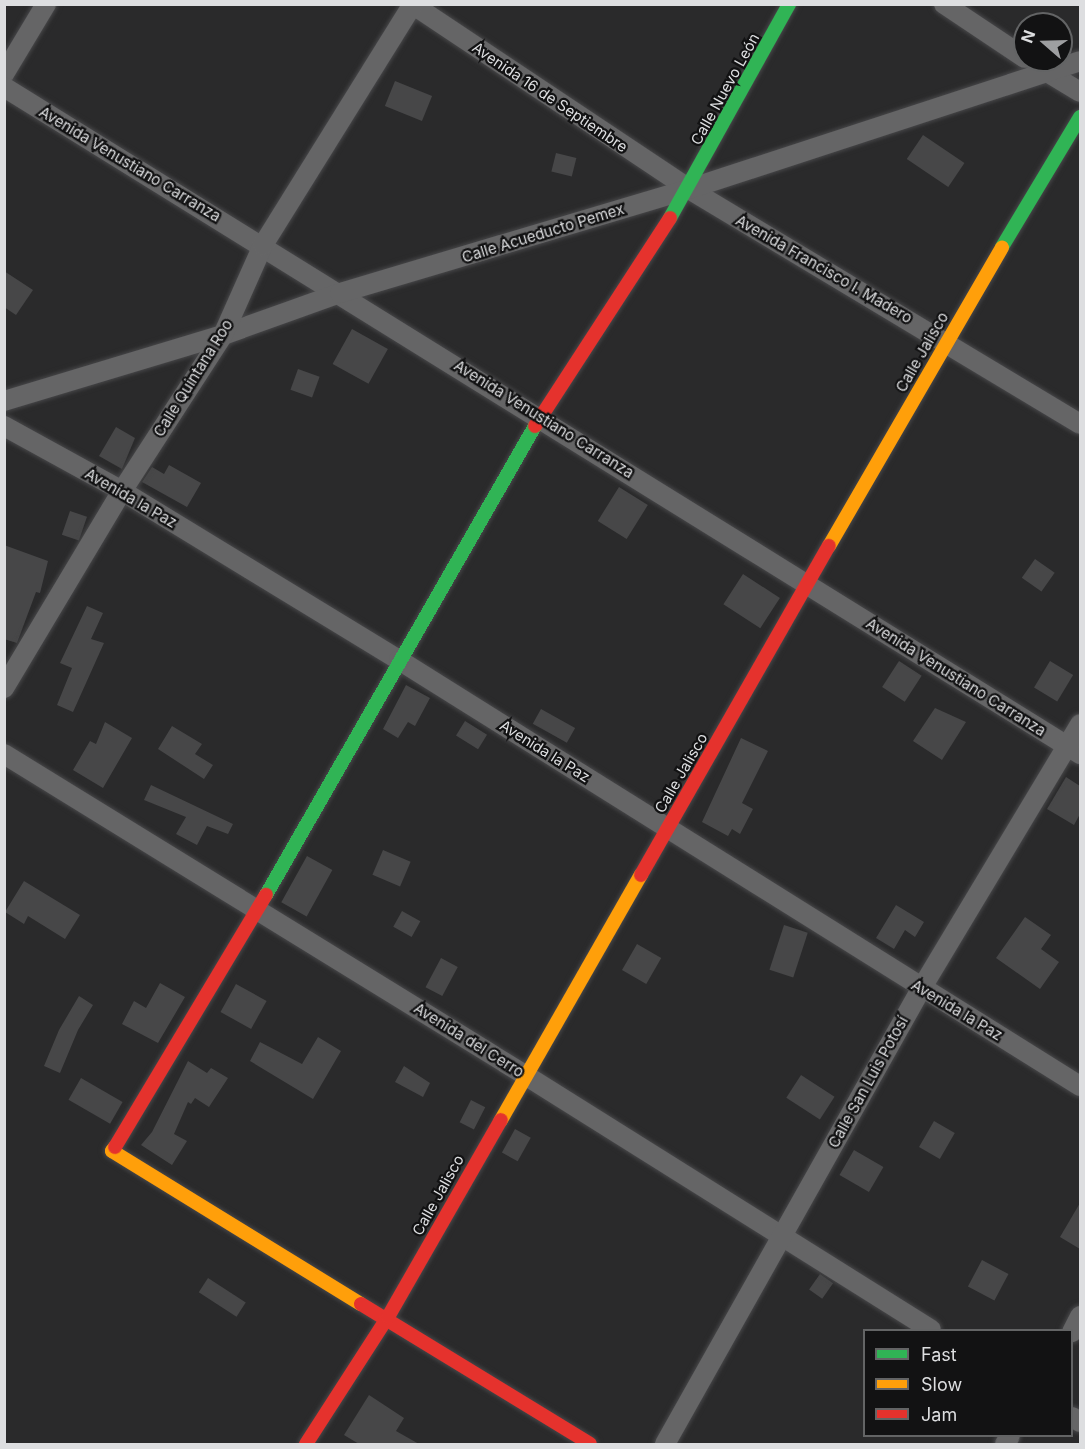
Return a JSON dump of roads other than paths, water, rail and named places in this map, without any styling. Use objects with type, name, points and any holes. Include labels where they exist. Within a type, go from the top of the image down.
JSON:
[{"type":"street","points":[[4,74],[46,4]]},
{"type":"street","name":"Calle Nuevo León","points":[[689,189],[789,4]]},
{"type":"street","points":[[944,4],[1013,50]]},
{"type":"street","name":"Avenida 16 de Septiembre","points":[[413,5],[689,189]]},
{"type":"street","name":"Calle Quintana Roo","points":[[4,688],[122,491],[223,335],[263,245],[413,5]]},
{"type":"street","name":"Calle Acueducto Pemex","points":[[4,400],[223,335],[340,293],[689,189],[1080,61]]},
{"type":"street","points":[[1049,73],[1080,92]]},
{"type":"street","name":"Avenida Venustiano Carranza","points":[[4,87],[540,416],[1074,750]]},
{"type":"street","name":"Calle Jalisco","points":[[306,1444],[388,1317],[525,1074],[810,586],[946,341],[1080,117]]},
{"type":"street","points":[[590,1444],[388,1317],[112,1151],[257,910],[540,416],[689,189]]},
{"type":"street","name":"Avenida Francisco I. Madero","points":[[689,189],[946,341],[1080,424]]},
{"type":"street","name":"Avenida la Paz","points":[[4,426],[122,491],[399,660],[668,827],[921,989],[1080,1086]]},
{"type":"street","name":"Calle San Luis Potosí","points":[[665,1444],[921,989],[1074,750],[1080,724]]},
{"type":"street","name":"Avenida del Cerro","points":[[4,754],[525,1074],[780,1238],[929,1329]]}]
